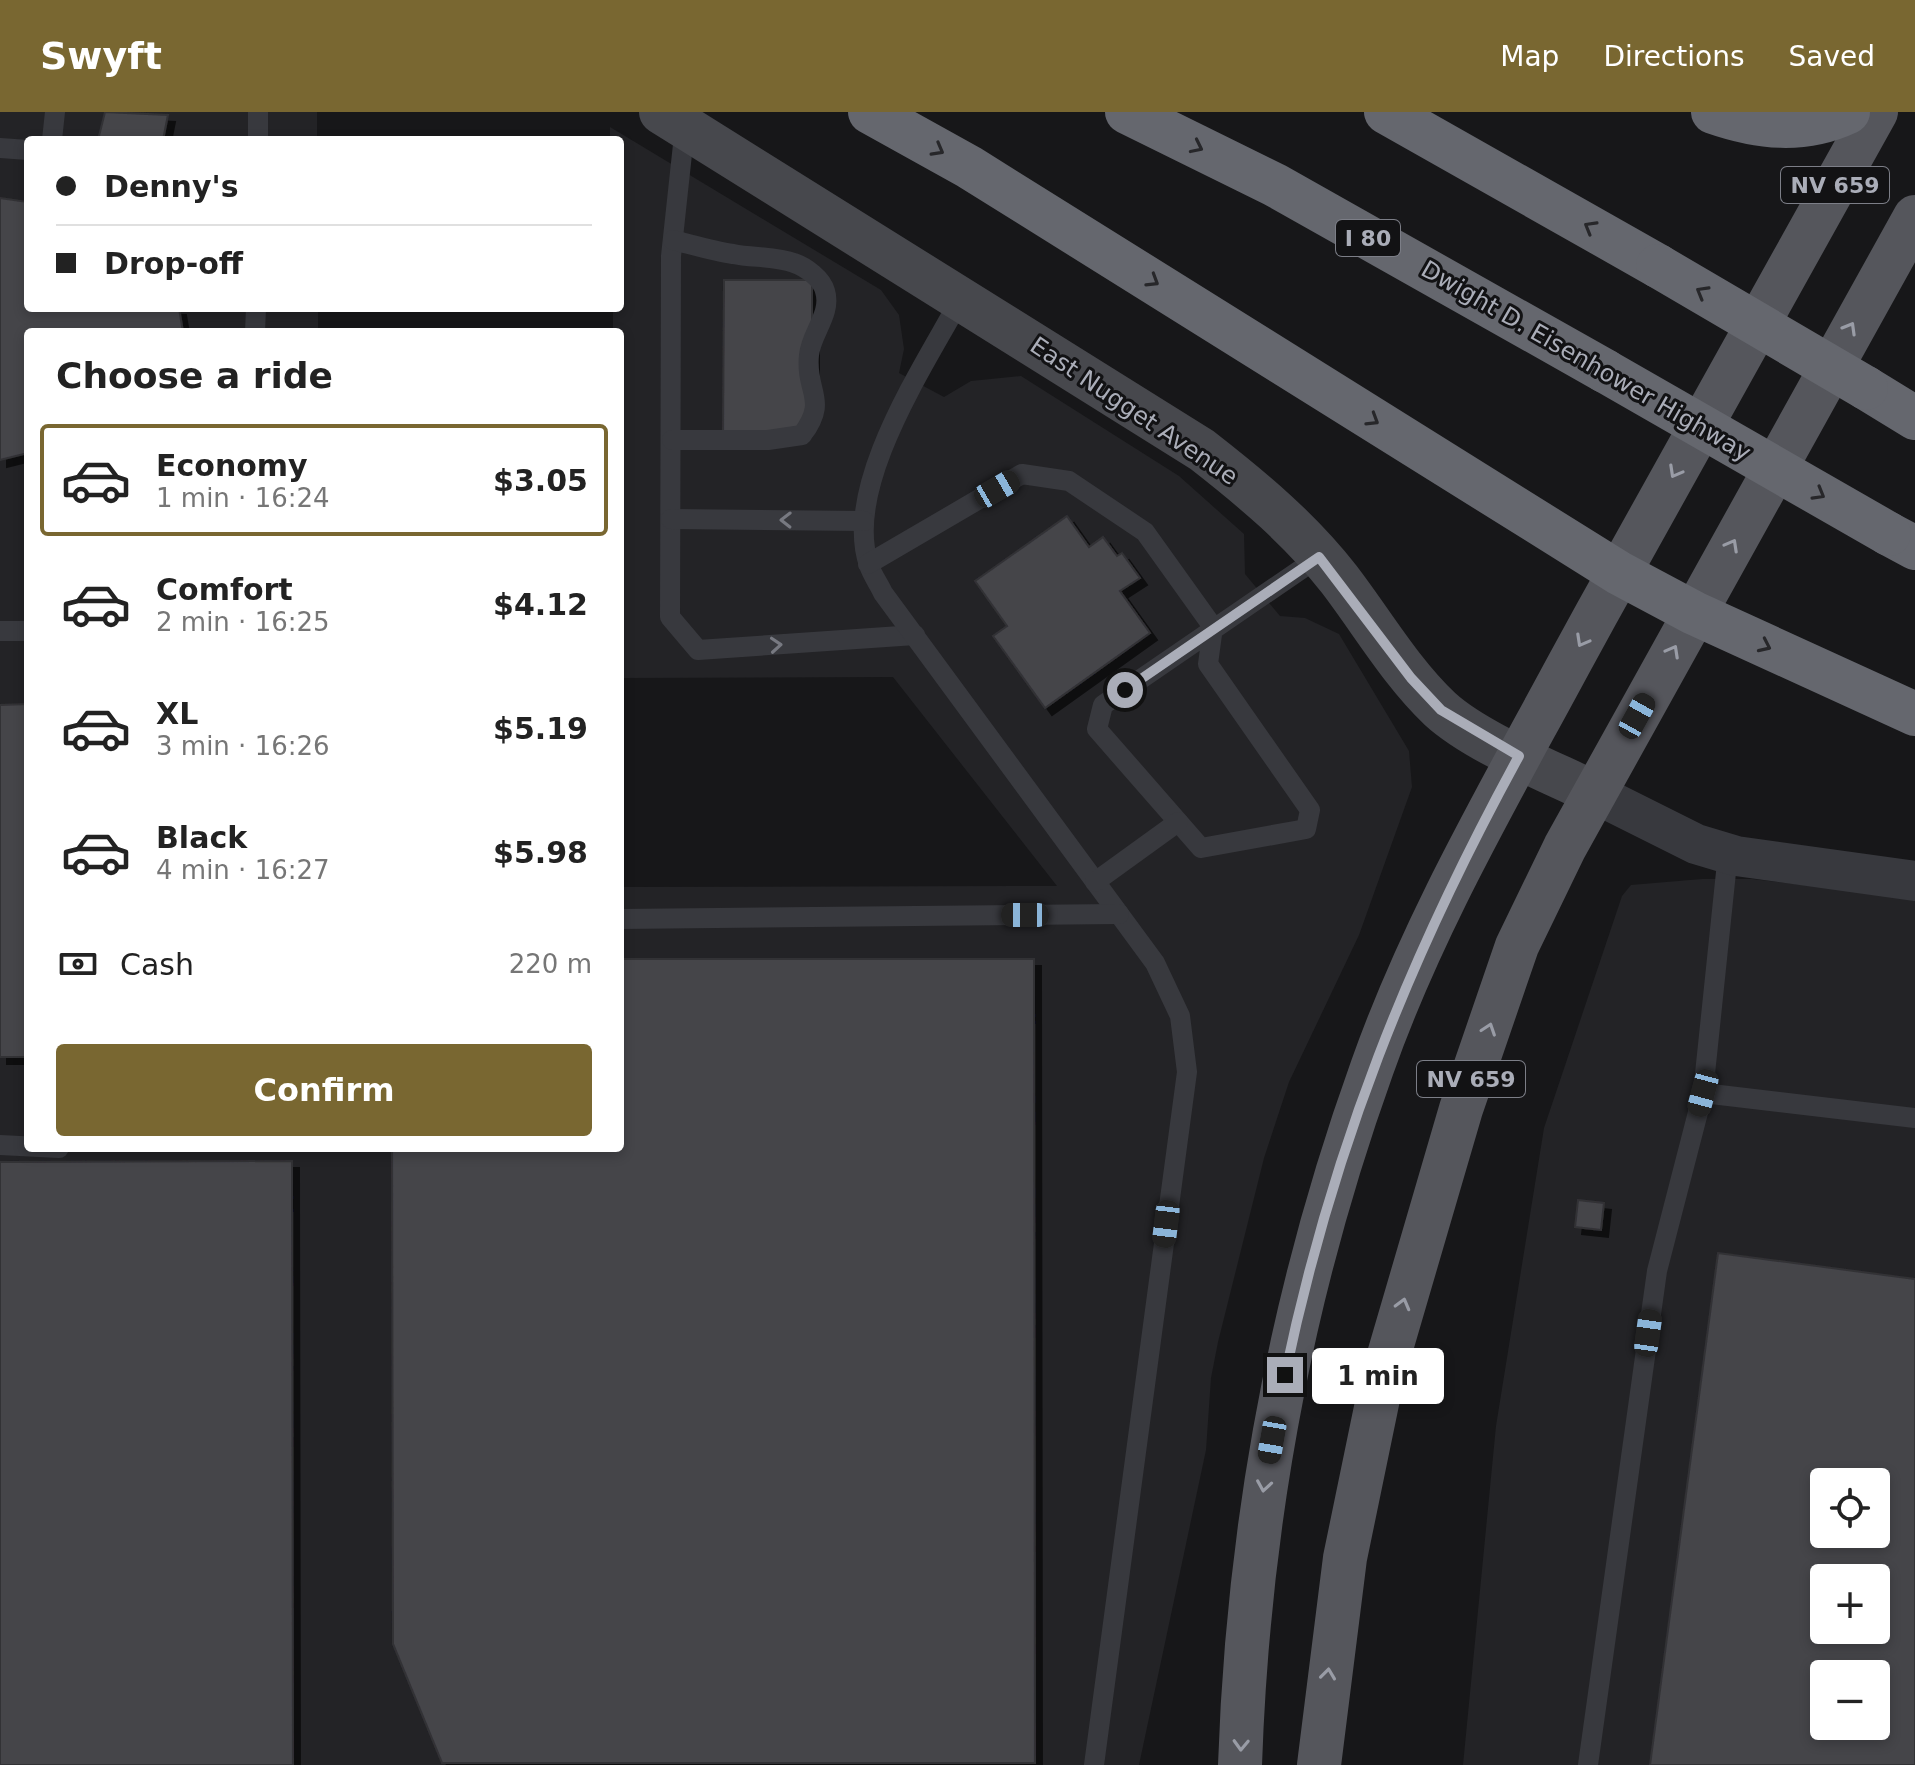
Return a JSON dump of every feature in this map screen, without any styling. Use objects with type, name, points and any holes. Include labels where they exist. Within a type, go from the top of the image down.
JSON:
[{"type":"highway","points":[[870,112],[969,167],[1619,573],[1694,613],[1915,714]]},
{"type":"highway","name":"Dwight D. Eisenhower Highway","points":[[1127,112],[1275,185],[1902,541]]},
{"type":"highway","points":[[1386,112],[1658,266],[1915,418]]},
{"type":"highway","points":[[1713,112],[1745,123],[1782,127],[1816,123],[1848,112]]},
{"type":"highway","points":[[1866,388],[1915,400]]},
{"type":"main road","name":"NV 659","points":[[1240,1765],[1245,1639],[1262,1498],[1295,1324],[1321,1226],[1372,1065],[1462,859],[1876,112]]},
{"type":"main road","name":"NV 659","points":[[1319,1765],[1334,1627],[1357,1491],[1382,1379],[1461,1109],[1517,946],[1594,793],[1915,217]]},
{"type":"street","name":"East Nugget Avenue","points":[[673,119],[1202,450],[1273,508],[1319,557],[1411,678],[1441,710],[1519,756],[1696,844],[1728,853],[1915,881]]},
{"type":"lane","points":[[52,136],[55,112]]},
{"type":"lane","points":[[258,112],[258,136]]},
{"type":"lane","points":[[673,119],[670,617],[698,650],[915,635]]},
{"type":"lane","points":[[0,148],[24,150]]},
{"type":"lane","points":[[672,440],[768,440],[802,435],[816,416],[816,395],[808,374],[809,350],[826,310],[825,290],[813,274],[794,263],[733,254],[673,240]]},
{"type":"lane","points":[[961,298],[878,453],[864,521],[868,564],[883,593],[1155,963],[1180,1016],[1187,1072],[1094,1765]]},
{"type":"lane","points":[[868,564],[1022,474],[1069,481],[1145,532],[1213,627],[1208,664],[1310,810],[1306,829],[1201,848],[1097,729],[1103,705],[1213,627],[1319,557]]},
{"type":"lane","points":[[671,519],[864,521]]},
{"type":"lane","points":[[0,631],[24,631]]},
{"type":"lane","points":[[1095,882],[1178,822]]},
{"type":"lane","points":[[1588,1765],[1657,1271],[1703,1093],[1728,853]]},
{"type":"lane","points":[[624,919],[1119,914]]},
{"type":"lane","points":[[1703,1093],[1915,1118]]},
{"type":"lane","points":[[0,1145],[24,1146]]},
{"type":"shaded area","points":[[0,112],[317,112],[317,136],[24,136],[24,312],[318,312],[318,328],[24,328],[24,1152],[624,1152],[624,887],[1057,886],[893,677],[624,678],[624,328],[613,328],[613,312],[624,312],[624,136],[610,136],[610,127],[881,290],[899,315],[904,349],[899,373],[944,397],[971,381],[1021,376],[1179,476],[1244,534],[1245,574],[1280,616],[1305,618],[1339,634],[1409,751],[1412,787],[1359,935],[1289,1082],[1264,1158],[1218,1342],[1211,1378],[1206,1450],[1139,1765],[0,1765]]},
{"type":"shaded area","points":[[1702,879],[1752,879],[1915,898],[1915,1765],[1463,1765],[1496,1426],[1544,1128],[1622,896],[1631,885]]},
{"type":"building","points":[[105,112],[168,115],[164,136],[99,136]]},
{"type":"building","points":[[0,198],[24,201],[24,312],[180,312],[182,328],[24,328],[24,454],[0,460]]},
{"type":"building","points":[[724,280],[812,280],[812,416],[804,431],[723,431]]},
{"type":"building","points":[[1067,516],[1089,547],[1103,537],[1117,556],[1122,553],[1140,578],[1120,591],[1150,633],[1045,708],[993,636],[1007,626],[975,581]]},
{"type":"building","points":[[24,704],[24,1057],[0,1057],[0,705]]},
{"type":"building","points":[[624,959],[1034,959],[1035,1763],[442,1763],[393,1644],[392,1152],[624,1152]]},
{"type":"building","points":[[292,1161],[293,1765],[0,1765],[0,1162]]},
{"type":"building","points":[[1578,1200],[1604,1203],[1601,1230],[1575,1227]]},
{"type":"building","points":[[1718,1253],[1915,1279],[1915,1765],[1650,1765]]},
{"type":"route","points":[[1125,690],[1319,557],[1338,578],[1411,678],[1441,710],[1519,756],[1462,859],[1372,1065],[1313,1254],[1285,1375]]}]
